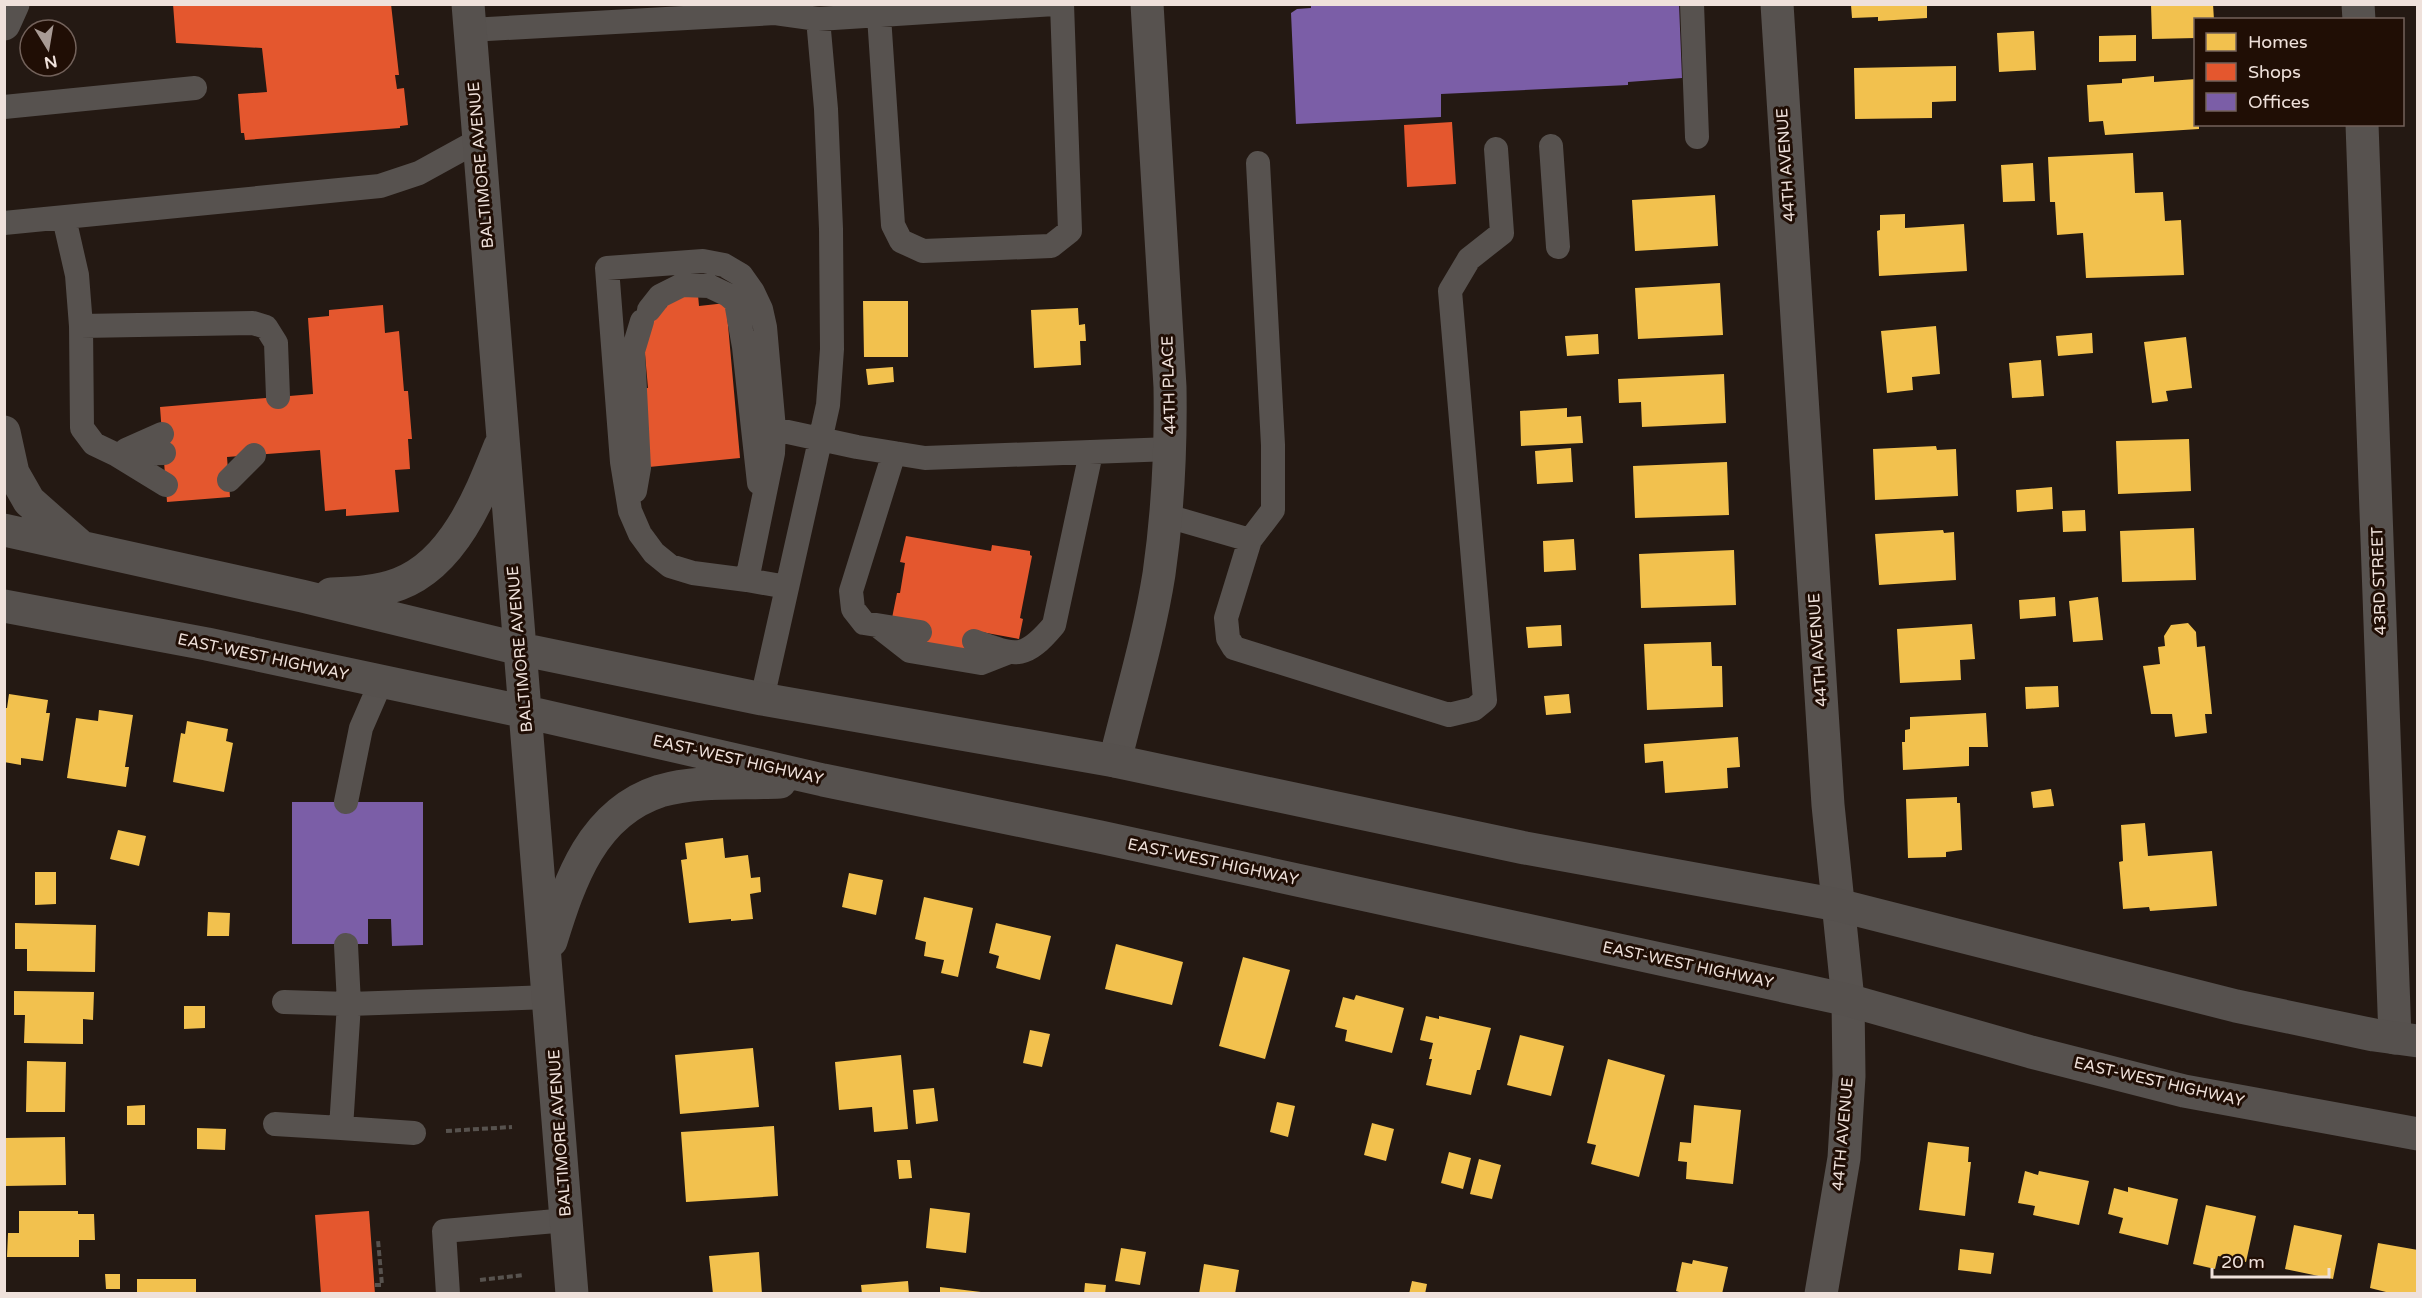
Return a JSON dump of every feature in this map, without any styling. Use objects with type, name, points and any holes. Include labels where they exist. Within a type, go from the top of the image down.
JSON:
[{"type":"main road","name":"BALTIMORE AVENUE","points":[[469,17],[550,997],[572,1293]]},
{"type":"main road","points":[[4,432],[13,473],[30,501],[80,546]]},
{"type":"main road","points":[[302,596],[363,593],[400,584],[426,567],[454,539],[478,501],[503,439]]},
{"type":"main road","points":[[4,530],[302,596],[520,649],[762,699],[1115,761],[1525,848],[1838,905],[2236,1006],[2406,1040]]},
{"type":"main road","name":"EAST-WEST HIGHWAY","points":[[4,606],[207,644],[526,712],[824,780],[1100,837],[1848,1000],[2031,1052],[2184,1091],[2418,1134]]},
{"type":"main road","points":[[546,954],[580,862],[600,831],[627,808],[660,791],[697,785],[824,780]]},
{"type":"street","points":[[4,24],[13,4]]},
{"type":"street","name":"44TH PLACE","points":[[1115,761],[1153,607],[1167,516],[1171,449],[1170,387],[1147,4]]},
{"type":"street","name":"44TH AVENUE","points":[[1777,4],[1828,805],[1848,1000],[1849,1077],[1845,1147],[1821,1293]]},
{"type":"street","name":"43RD STREET","points":[[2362,126],[2406,1040]]},
{"type":"lane","points":[[469,17],[775,13],[818,19],[866,12],[1055,4]]},
{"type":"lane","points":[[866,12],[894,225],[901,241],[923,251],[1051,246],[1070,231],[1062,4]]},
{"type":"lane","points":[[1692,4],[1697,137]]},
{"type":"lane","points":[[762,699],[828,405],[832,325],[831,229],[826,109],[818,19]]},
{"type":"lane","points":[[4,107],[195,88]]},
{"type":"lane","points":[[4,223],[380,186],[418,172],[479,140]]},
{"type":"lane","points":[[1551,146],[1558,247]]},
{"type":"lane","points":[[1258,163],[1274,445],[1273,510],[1250,540],[1226,618],[1228,638],[1234,648],[1449,715],[1474,710],[1485,699],[1450,291],[1469,259],[1502,233],[1496,149]]},
{"type":"lane","points":[[64,218],[77,274],[81,326],[82,428],[94,444],[116,454],[166,485]]},
{"type":"lane","points":[[747,580],[773,453],[774,429],[761,309],[741,274],[724,265],[703,261],[607,268],[622,462],[630,511],[640,534],[654,553],[670,566],[693,573],[788,587]]},
{"type":"lane","points":[[630,511],[639,468],[633,351],[645,315],[660,296],[682,285],[710,286],[736,302],[744,347],[762,506]]},
{"type":"lane","points":[[81,326],[253,323],[266,327],[276,343],[278,397]]},
{"type":"lane","points":[[774,429],[925,458],[1171,449]]},
{"type":"lane","points":[[116,454],[163,444]]},
{"type":"lane","points":[[894,453],[851,591],[854,609],[864,623],[920,632]]},
{"type":"lane","points":[[974,641],[1009,652],[1021,653],[1038,644],[1054,625],[1091,453]]},
{"type":"lane","points":[[229,480],[254,455]]},
{"type":"lane","points":[[1167,516],[1250,540]]},
{"type":"lane","points":[[876,625],[909,651],[981,663],[1009,652]]},
{"type":"lane","points":[[346,802],[361,728],[381,682]]},
{"type":"lane","points":[[340,1128],[349,1004],[346,945]]},
{"type":"lane","points":[[284,1002],[349,1004],[550,997]]},
{"type":"lane","points":[[275,1124],[414,1133]]},
{"type":"lane","points":[[448,1293],[444,1231],[567,1220]]},
{"type":"path","points":[[414,1133],[512,1127]]},
{"type":"path","points":[[375,1285],[382,1285],[378,1240]]},
{"type":"path","points":[[475,1280],[524,1275]]},
{"type":"building: Homes","points":[[2151,4],[2213,4],[2214,18],[2194,18],[2194,38],[2152,39]]},
{"type":"building: Homes","points":[[1851,5],[1927,5],[1927,18],[1878,21],[1878,17],[1852,18]]},
{"type":"building: Homes","points":[[2034,31],[2036,70],[1999,72],[1997,33]]},
{"type":"building: Homes","points":[[2136,35],[2136,61],[2099,62],[2099,36]]},
{"type":"building: Homes","points":[[1956,66],[1956,101],[1932,102],[1932,118],[1855,119],[1854,68]]},
{"type":"building: Homes","points":[[2154,76],[2154,82],[2194,79],[2194,126],[2199,126],[2199,129],[2105,135],[2103,121],[2089,122],[2087,85],[2122,83],[2122,79]]},
{"type":"building: Homes","points":[[2133,153],[2135,193],[2163,192],[2165,221],[2181,220],[2184,275],[2086,278],[2083,233],[2057,235],[2055,202],[2050,202],[2048,157]]},
{"type":"building: Homes","points":[[2033,163],[2035,201],[2003,202],[2001,165]]},
{"type":"building: Homes","points":[[1715,195],[1718,246],[1635,251],[1632,200]]},
{"type":"building: Homes","points":[[1905,214],[1905,228],[1964,224],[1967,271],[1879,276],[1877,231],[1880,230],[1880,215]]},
{"type":"building: Homes","points":[[1720,283],[1723,335],[1638,339],[1635,288]]},
{"type":"building: Homes","points":[[863,301],[908,301],[908,357],[864,357]]},
{"type":"building: Homes","points":[[1078,308],[1079,325],[1085,324],[1086,341],[1080,341],[1081,365],[1034,368],[1031,310]]},
{"type":"building: Homes","points":[[1936,326],[1940,374],[1912,377],[1913,390],[1887,393],[1881,331]]},
{"type":"building: Homes","points":[[2092,333],[2093,353],[2058,356],[2056,336]]},
{"type":"building: Homes","points":[[1598,334],[1599,354],[1567,356],[1565,336]]},
{"type":"building: Homes","points":[[2186,337],[2192,388],[2166,391],[2168,401],[2152,403],[2144,342]]},
{"type":"building: Homes","points":[[2041,360],[2044,396],[2012,398],[2009,363]]},
{"type":"building: Homes","points":[[893,367],[894,382],[868,385],[866,369]]},
{"type":"building: Homes","points":[[1724,374],[1726,423],[1642,427],[1641,402],[1619,403],[1618,379]]},
{"type":"building: Homes","points":[[1567,408],[1567,417],[1581,416],[1583,443],[1521,446],[1520,411]]},
{"type":"building: Homes","points":[[2189,439],[2191,491],[2118,494],[2116,441]]},
{"type":"building: Homes","points":[[1936,446],[1937,450],[1956,449],[1958,496],[1875,500],[1873,449]]},
{"type":"building: Homes","points":[[1571,448],[1573,482],[1537,484],[1535,451]]},
{"type":"building: Homes","points":[[1727,462],[1729,515],[1635,518],[1633,466]]},
{"type":"building: Homes","points":[[2052,487],[2053,509],[2017,512],[2016,490]]},
{"type":"building: Homes","points":[[2085,510],[2086,531],[2063,532],[2062,511]]},
{"type":"building: Homes","points":[[2194,528],[2196,580],[2122,582],[2120,531]]},
{"type":"building: Homes","points":[[1943,530],[1944,533],[1954,532],[1956,580],[1879,585],[1875,534]]},
{"type":"building: Homes","points":[[1574,539],[1576,570],[1544,572],[1543,541]]},
{"type":"building: Homes","points":[[1734,550],[1736,605],[1641,608],[1639,554]]},
{"type":"building: Homes","points":[[2055,597],[2056,616],[2020,619],[2019,600]]},
{"type":"building: Homes","points":[[2098,597],[2103,640],[2073,642],[2069,601]]},
{"type":"building: Homes","points":[[2188,623],[2196,632],[2197,647],[2205,646],[2212,714],[2205,714],[2207,733],[2175,737],[2172,714],[2151,714],[2143,666],[2160,664],[2158,647],[2165,646],[2164,636],[2171,625]]},
{"type":"building: Homes","points":[[1972,624],[1975,659],[1960,660],[1961,680],[1900,683],[1897,629]]},
{"type":"building: Homes","points":[[1561,625],[1562,646],[1528,648],[1526,627]]},
{"type":"building: Homes","points":[[1711,642],[1712,666],[1722,666],[1723,707],[1647,710],[1644,644]]},
{"type":"building: Homes","points":[[2058,686],[2059,707],[2026,709],[2025,687]]},
{"type":"building: Homes","points":[[9,694],[48,700],[46,713],[50,713],[43,761],[21,758],[21,765],[4,762],[4,708],[7,708]]},
{"type":"building: Homes","points":[[1569,694],[1571,713],[1546,715],[1544,696]]},
{"type":"building: Homes","points":[[99,710],[133,715],[125,767],[129,767],[126,787],[67,778],[76,718],[98,721]]},
{"type":"building: Homes","points":[[1986,713],[1988,747],[1969,747],[1969,766],[1903,770],[1902,742],[1905,742],[1905,730],[1910,729],[1910,717]]},
{"type":"building: Homes","points":[[187,721],[228,729],[226,741],[233,743],[224,792],[173,782],[181,733],[185,734]]},
{"type":"building: Homes","points":[[1738,737],[1740,767],[1727,768],[1728,788],[1665,793],[1663,761],[1645,763],[1644,744]]},
{"type":"building: Homes","points":[[2051,789],[2054,806],[2033,808],[2031,792]]},
{"type":"building: Homes","points":[[1957,797],[1957,803],[1960,803],[1962,850],[1946,852],[1946,857],[1908,858],[1906,799]]},
{"type":"building: Homes","points":[[2145,823],[2148,856],[2212,851],[2217,906],[2150,911],[2149,907],[2123,909],[2119,862],[2123,861],[2121,825]]},
{"type":"building: Homes","points":[[118,830],[146,836],[139,866],[110,859]]},
{"type":"building: Homes","points":[[723,838],[725,858],[748,855],[751,878],[760,877],[761,892],[750,894],[753,919],[689,923],[681,860],[687,859],[685,843]]},
{"type":"building: Homes","points":[[35,872],[56,872],[56,904],[35,905]]},
{"type":"building: Homes","points":[[849,873],[883,880],[876,915],[842,907]]},
{"type":"building: Homes","points":[[924,897],[973,908],[958,977],[941,973],[944,960],[924,956],[926,942],[915,939]]},
{"type":"building: Homes","points":[[208,912],[230,913],[229,936],[207,936]]},
{"type":"building: Homes","points":[[15,923],[96,925],[95,972],[27,971],[27,949],[15,949]]},
{"type":"building: Homes","points":[[996,923],[1051,936],[1040,980],[996,968],[999,956],[989,953]]},
{"type":"building: Homes","points":[[1116,944],[1183,962],[1172,1005],[1105,989]]},
{"type":"building: Homes","points":[[1243,957],[1290,970],[1265,1059],[1219,1046]]},
{"type":"building: Homes","points":[[14,991],[94,992],[93,1020],[83,1019],[83,1044],[24,1043],[25,1015],[14,1015]]},
{"type":"building: Homes","points":[[1356,995],[1404,1008],[1392,1053],[1345,1041],[1347,1030],[1335,1027],[1343,997],[1354,1000]]},
{"type":"building: Homes","points":[[184,1006],[205,1006],[205,1028],[184,1029]]},
{"type":"building: Homes","points":[[1426,1016],[1439,1019],[1439,1016],[1491,1028],[1471,1095],[1426,1085],[1433,1043],[1420,1040]]},
{"type":"building: Homes","points":[[1030,1030],[1050,1034],[1042,1067],[1023,1063]]},
{"type":"building: Homes","points":[[1520,1035],[1564,1046],[1551,1096],[1507,1085]]},
{"type":"building: Homes","points":[[753,1048],[759,1107],[680,1114],[675,1055]]},
{"type":"building: Homes","points":[[901,1055],[908,1129],[874,1132],[872,1107],[839,1110],[835,1062]]},
{"type":"building: Homes","points":[[1608,1059],[1665,1075],[1639,1177],[1591,1164],[1596,1145],[1587,1143]]},
{"type":"building: Homes","points":[[27,1061],[66,1062],[65,1112],[26,1112]]},
{"type":"building: Homes","points":[[934,1088],[938,1121],[916,1124],[913,1090]]},
{"type":"building: Homes","points":[[1277,1102],[1295,1106],[1288,1137],[1270,1132]]},
{"type":"building: Homes","points":[[145,1105],[145,1125],[127,1125],[127,1106]]},
{"type":"building: Homes","points":[[1694,1105],[1741,1110],[1733,1184],[1686,1179],[1687,1162],[1678,1161],[1680,1142],[1691,1143]]},
{"type":"building: Homes","points":[[1372,1123],[1394,1129],[1386,1161],[1364,1155]]},
{"type":"building: Homes","points":[[774,1126],[778,1196],[686,1202],[681,1132]]},
{"type":"building: Homes","points":[[197,1128],[226,1129],[225,1150],[197,1149]]},
{"type":"building: Homes","points":[[65,1137],[66,1185],[4,1186],[4,1138]]},
{"type":"building: Homes","points":[[1928,1142],[1969,1147],[1968,1162],[1971,1162],[1965,1216],[1919,1210]]},
{"type":"building: Homes","points":[[1449,1152],[1471,1158],[1463,1189],[1441,1183]]},
{"type":"building: Homes","points":[[1479,1159],[1501,1165],[1492,1199],[1470,1194]]},
{"type":"building: Homes","points":[[897,1160],[910,1160],[912,1178],[899,1179]]},
{"type":"building: Homes","points":[[2025,1171],[2038,1175],[2039,1171],[2089,1181],[2079,1225],[2033,1215],[2035,1206],[2018,1203]]},
{"type":"building: Homes","points":[[2128,1187],[2178,1199],[2168,1245],[2119,1233],[2123,1218],[2108,1214],[2114,1188],[2128,1192]]},
{"type":"building: Homes","points":[[2206,1205],[2256,1216],[2246,1262],[2218,1256],[2215,1269],[2193,1264]]},
{"type":"building: Homes","points":[[930,1208],[970,1213],[966,1253],[926,1248]]},
{"type":"building: Homes","points":[[19,1211],[78,1211],[78,1214],[94,1214],[95,1240],[79,1240],[79,1257],[7,1257],[8,1233],[19,1233]]},
{"type":"building: Homes","points":[[2294,1225],[2342,1235],[2333,1279],[2285,1269]]},
{"type":"building: Homes","points":[[2378,1243],[2418,1250],[2418,1294],[2394,1294],[2370,1288]]},
{"type":"building: Homes","points":[[1121,1248],[1146,1252],[1140,1285],[1115,1281]]},
{"type":"building: Homes","points":[[1960,1249],[1994,1253],[1991,1274],[1958,1270]]},
{"type":"building: Homes","points":[[759,1252],[762,1294],[713,1294],[709,1256]]},
{"type":"building: Homes","points":[[1693,1260],[1728,1267],[1722,1294],[1685,1294],[1676,1291],[1682,1262],[1692,1264]]},
{"type":"building: Homes","points":[[1204,1264],[1239,1270],[1235,1294],[1199,1294]]},
{"type":"building: Homes","points":[[105,1274],[120,1274],[120,1289],[106,1289]]},
{"type":"building: Homes","points":[[137,1279],[196,1279],[196,1294],[137,1294]]},
{"type":"building: Homes","points":[[908,1281],[909,1294],[862,1294],[861,1285]]},
{"type":"building: Homes","points":[[1412,1281],[1427,1284],[1425,1294],[1409,1294]]},
{"type":"building: Homes","points":[[1085,1283],[1106,1285],[1105,1294],[1084,1294]]},
{"type":"building: Homes","points":[[940,1287],[981,1292],[981,1294],[940,1294]]},
{"type":"building: Shops","points":[[173,4],[391,4],[399,75],[395,75],[397,89],[404,88],[408,125],[400,126],[400,128],[245,140],[244,133],[241,133],[238,94],[267,92],[262,48],[176,43]]},
{"type":"building: Shops","points":[[1452,122],[1456,184],[1407,187],[1404,125]]},
{"type":"building: Shops","points":[[698,295],[699,306],[726,303],[740,458],[649,467],[641,388],[648,388],[642,321],[649,310],[667,307],[666,299]]},
{"type":"building: Shops","points":[[383,305],[385,333],[399,331],[404,391],[408,391],[412,439],[408,439],[410,469],[395,470],[399,512],[346,516],[346,509],[325,511],[320,450],[227,457],[230,497],[167,502],[160,407],[313,394],[308,318],[329,316],[329,310]]},
{"type":"building: Shops","points":[[906,536],[991,551],[992,545],[1030,551],[1032,556],[1020,618],[1023,619],[1019,639],[976,631],[971,659],[917,649],[892,618],[897,593],[900,593],[905,563],[900,562]]},
{"type":"building: Shops","points":[[369,1211],[375,1294],[321,1294],[315,1215]]},
{"type":"building: Offices","points":[[1311,4],[1679,4],[1682,78],[1628,82],[1628,85],[1441,94],[1441,117],[1296,124],[1291,13],[1297,9],[1311,8]]},
{"type":"building: Offices","points":[[292,802],[423,802],[423,945],[392,946],[391,919],[368,919],[368,944],[292,944]]}]
